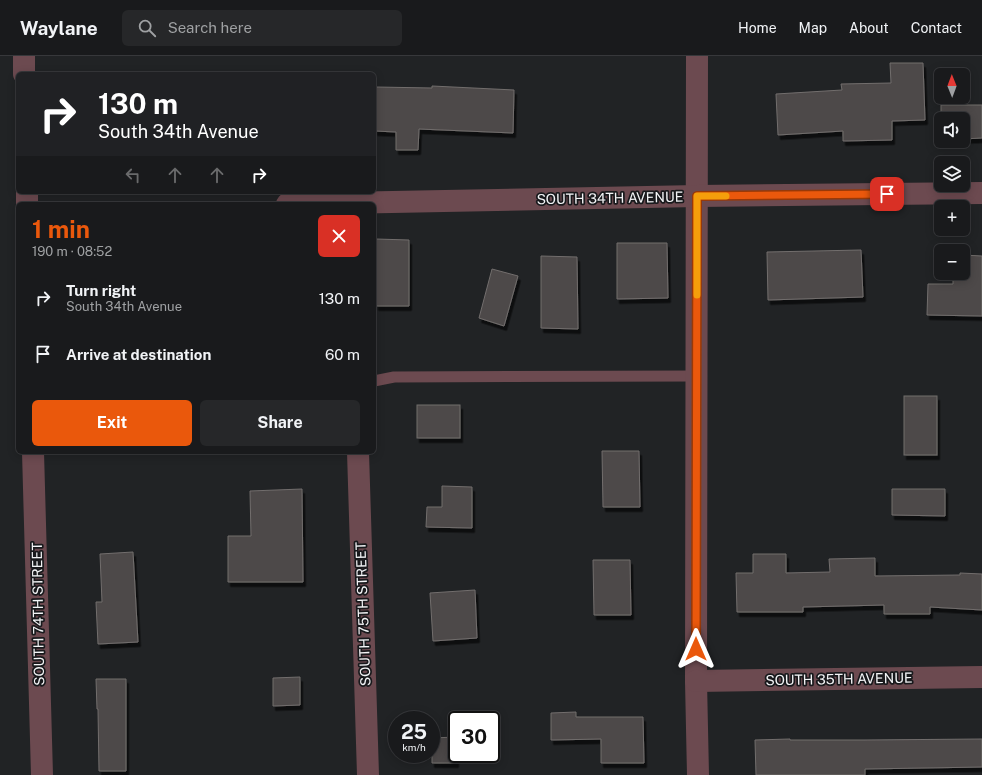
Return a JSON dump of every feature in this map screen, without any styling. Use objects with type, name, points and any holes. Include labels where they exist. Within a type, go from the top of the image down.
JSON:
[{"type":"street","points":[[24,56],[24,72]]},
{"type":"street","points":[[697,56],[696,681],[698,775]]},
{"type":"street","name":"SOUTH 34TH AVENUE","points":[[376,202],[697,196],[982,193]]},
{"type":"street","name":"SOUTH 74TH STREET","points":[[33,454],[42,775]]},
{"type":"street","name":"SOUTH 75TH STREET","points":[[358,454],[368,775]]},
{"type":"street","name":"SOUTH 35TH AVENUE","points":[[696,681],[982,677]]},
{"type":"lane","points":[[376,381],[394,378],[696,376]]},
{"type":"building","points":[[890,63],[923,63],[925,120],[892,121],[892,140],[843,141],[843,131],[778,135],[776,94],[842,90],[841,84],[891,83]]},
{"type":"building","points":[[432,86],[514,90],[513,133],[419,129],[418,150],[396,150],[396,132],[376,131],[376,87],[432,88]]},
{"type":"building","points":[[941,105],[982,105],[982,138],[970,139],[970,112],[941,112]]},
{"type":"building","points":[[376,239],[409,240],[409,306],[376,306]]},
{"type":"building","points":[[617,243],[667,243],[668,298],[617,299]]},
{"type":"building","points":[[861,250],[863,297],[768,300],[767,252]]},
{"type":"building","points":[[970,255],[982,256],[982,316],[927,315],[928,284],[953,284],[953,280],[970,280]]},
{"type":"building","points":[[541,256],[577,257],[578,329],[541,328]]},
{"type":"building","points":[[492,269],[518,276],[504,326],[479,318]]},
{"type":"building","points":[[904,396],[937,396],[937,455],[904,455]]},
{"type":"building","points":[[417,405],[460,405],[460,438],[417,438]]},
{"type":"building","points":[[602,451],[639,451],[640,507],[603,507]]},
{"type":"building","points":[[442,486],[472,487],[472,528],[426,527],[427,507],[442,507]]},
{"type":"building","points":[[302,489],[303,582],[228,582],[228,536],[251,536],[250,491]]},
{"type":"building","points":[[892,489],[945,489],[945,516],[892,515]]},
{"type":"building","points":[[133,552],[138,642],[98,644],[96,602],[102,602],[100,554]]},
{"type":"building","points":[[753,554],[786,554],[786,573],[830,572],[829,559],[875,558],[875,576],[960,575],[960,573],[982,574],[982,610],[930,607],[930,614],[884,614],[884,605],[803,607],[803,612],[737,612],[736,573],[753,573]]},
{"type":"building","points":[[593,560],[630,560],[631,615],[594,615]]},
{"type":"building","points":[[475,590],[477,638],[433,641],[430,593]]},
{"type":"building","points":[[300,677],[300,705],[273,706],[273,678]]},
{"type":"building","points":[[96,679],[126,679],[126,771],[99,771]]},
{"type":"building","points":[[576,712],[576,717],[643,717],[644,763],[601,763],[601,739],[551,740],[551,713]]},
{"type":"building","points":[[448,737],[448,763],[440,763],[440,738]]},
{"type":"building","points":[[982,739],[982,767],[865,769],[865,775],[756,775],[755,740]]},
{"type":"slow traffic","points":[[697,295],[697,196],[726,196]]},
{"type":"route","points":[[696,649],[697,196],[887,194]]}]
